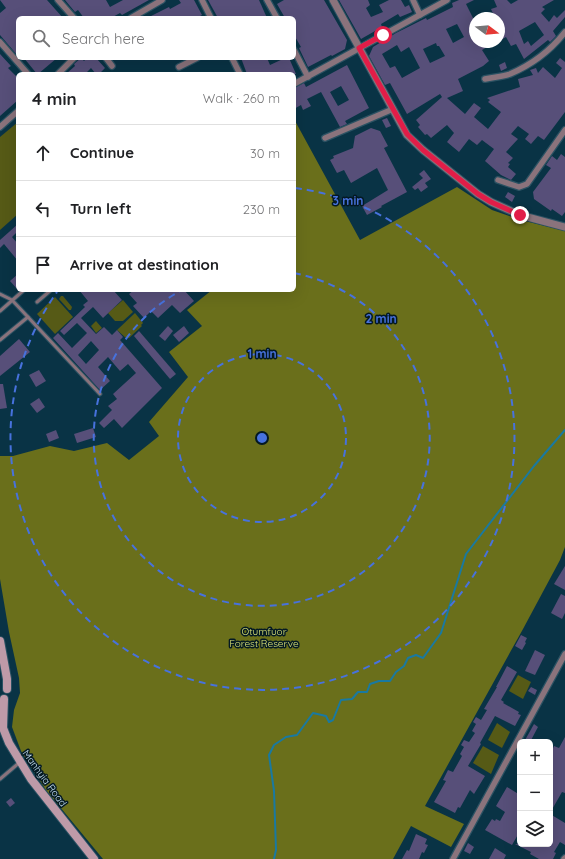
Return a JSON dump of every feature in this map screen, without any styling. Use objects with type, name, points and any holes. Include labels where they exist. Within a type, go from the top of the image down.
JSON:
[{"type":"main road","points":[[0,641],[7,679],[7,689]]},
{"type":"main road","points":[[0,675],[6,683],[7,689]]},
{"type":"main road","name":"Manhyia Road","points":[[7,689],[2,701],[1,726],[9,743],[31,779],[94,859]]},
{"type":"street","points":[[58,0],[72,16]]},
{"type":"street","points":[[134,16],[162,0]]},
{"type":"street","points":[[202,0],[210,16]]},
{"type":"street","points":[[267,0],[276,16]]},
{"type":"street","points":[[332,0],[407,134],[423,150],[478,194],[491,202],[509,211],[565,227]]},
{"type":"street","points":[[413,0],[420,14]]},
{"type":"street","points":[[296,83],[447,0]]},
{"type":"street","points":[[485,79],[509,74],[528,64],[542,55],[565,32]]},
{"type":"street","points":[[0,42],[26,72]]},
{"type":"street","points":[[296,54],[308,77]]},
{"type":"street","points":[[60,72],[72,60]]},
{"type":"street","points":[[108,60],[112,66]]},
{"type":"street","points":[[179,67],[193,60]]},
{"type":"street","points":[[233,60],[239,72]]},
{"type":"street","points":[[325,138],[393,109]]},
{"type":"street","points":[[0,127],[16,113]]},
{"type":"street","points":[[498,180],[519,187],[527,184],[565,130]]},
{"type":"street","points":[[453,859],[565,654]]},
{"type":"lane","points":[[0,311],[22,292]]},
{"type":"lane","points":[[37,302],[49,292]]},
{"type":"lane","points":[[0,294],[12,300],[100,394]]},
{"type":"lane","points":[[0,340],[28,316]]},
{"type":"lane","points":[[0,779],[20,762]]},
{"type":"shaded area","points":[[16,124],[16,216],[0,230],[0,137]]},
{"type":"shaded area","points":[[63,296],[72,307],[71,310],[69,310],[59,299]]},
{"type":"shaded area","points":[[55,297],[73,317],[55,334],[37,314]]},
{"type":"shaded area","points":[[123,300],[133,312],[123,321],[115,321],[108,313]]},
{"type":"shaded area","points":[[135,313],[143,323],[141,325],[142,326],[129,338],[126,338],[117,330]]},
{"type":"shaded area","points":[[96,321],[102,328],[96,333],[91,326]]},
{"type":"shaded area","points":[[518,675],[531,682],[523,699],[509,691]]},
{"type":"shaded area","points":[[497,723],[510,732],[502,748],[488,740]]},
{"type":"shaded area","points":[[483,746],[499,755],[491,774],[473,763]]},
{"type":"green space","name":"Otumfuor Forest Reserve","points":[[296,123],[360,240],[457,187],[492,210],[521,220],[565,231],[565,547],[560,560],[523,629],[425,806],[464,824],[451,847],[411,826],[393,859],[103,859],[46,790],[21,751],[12,727],[14,710],[20,693],[19,678],[0,579],[0,456],[13,456],[50,446],[74,451],[107,443],[129,460],[159,436],[149,422],[188,377],[169,352],[202,326],[187,310],[210,292],[296,292]]},
{"type":"building","points":[[0,0],[47,0],[61,16],[16,16],[16,54],[0,35],[0,13],[6,8]]},
{"type":"building","points":[[65,0],[106,0],[110,7],[123,0],[149,0],[122,15],[120,13],[115,16],[82,16],[78,10],[75,12]]},
{"type":"building","points":[[179,0],[194,0],[202,15],[151,16],[169,7],[170,9],[181,3]]},
{"type":"building","points":[[208,0],[259,0],[266,16],[217,16]]},
{"type":"building","points":[[284,0],[324,0],[347,40],[345,49],[308,67],[299,48],[301,47],[296,38],[296,16],[284,16],[277,4]]},
{"type":"building","points":[[339,0],[368,0],[370,5],[366,8],[371,17],[383,12],[379,5],[389,0],[401,0],[405,7],[409,5],[412,12],[400,17],[398,14],[381,24],[382,27],[361,39]]},
{"type":"building","points":[[459,0],[474,0],[466,4],[470,12],[469,48],[486,48],[482,50],[489,61],[483,66],[458,79],[463,91],[447,98],[465,114],[474,103],[481,108],[474,117],[488,129],[501,112],[488,102],[490,100],[487,98],[520,87],[518,79],[533,75],[530,70],[536,68],[538,73],[543,67],[555,78],[562,68],[556,63],[560,58],[565,62],[565,112],[544,140],[538,136],[531,144],[525,139],[529,134],[518,126],[511,134],[518,139],[506,152],[513,158],[508,163],[510,164],[508,167],[516,174],[511,180],[501,175],[485,161],[494,149],[482,140],[477,145],[469,139],[459,152],[447,142],[454,133],[447,125],[431,138],[427,134],[425,135],[418,127],[420,125],[416,120],[442,97],[440,94],[407,114],[390,83],[385,85],[369,56],[373,47],[396,33],[453,7],[452,3]],"holes":[[[457,24],[464,37],[453,43],[446,29]],[[436,43],[445,56],[430,63],[423,49]],[[397,45],[401,52],[409,47],[420,68],[402,78],[395,66],[390,68],[382,54]]]},
{"type":"building","points":[[494,0],[507,0],[511,4],[518,0],[554,0],[542,7],[545,9],[541,13],[549,22],[554,15],[557,18],[565,10],[565,17],[553,31],[556,36],[550,42],[548,40],[524,59],[516,44],[511,46],[505,38],[505,12],[492,12],[491,9],[497,7]],"holes":[[[535,22],[544,35],[531,46],[528,41],[524,44],[519,31]]]},
{"type":"building","points":[[0,54],[11,66],[8,68],[16,76],[16,102],[0,116]]},
{"type":"building","points":[[26,60],[55,60],[40,72],[35,72]]},
{"type":"building","points":[[79,60],[98,60],[105,68],[101,72],[94,72],[91,68],[87,72],[68,72],[75,66],[74,64]]},
{"type":"building","points":[[242,60],[268,60],[270,65],[281,60],[290,60],[295,72],[246,72]]},
{"type":"building","points":[[505,62],[507,68],[501,71],[499,65]]},
{"type":"building","points":[[347,65],[369,108],[345,121],[347,124],[340,127],[321,92],[307,99],[311,106],[303,110],[301,105],[296,108],[296,87],[304,83],[306,87]],"holes":[[[341,86],[349,100],[338,106],[330,92]]]},
{"type":"building","points":[[387,118],[391,126],[386,128],[382,120]]},
{"type":"building","points":[[371,128],[380,131],[388,146],[384,148],[407,192],[367,215],[362,206],[388,190],[377,168],[351,183],[344,170],[337,173],[330,160],[334,158],[333,156],[353,148],[355,136]]},
{"type":"building","points":[[561,154],[565,157],[565,212],[562,216],[552,209],[551,211],[534,199],[533,192],[551,168],[546,165],[552,156],[557,160]]},
{"type":"building","points":[[424,170],[431,179],[425,183],[428,187],[421,192],[418,188],[415,190],[412,187],[423,178],[419,174]]},
{"type":"building","points":[[508,192],[515,196],[512,202],[505,197]]},
{"type":"building","points":[[16,226],[16,233],[12,237],[16,242],[16,259],[4,244],[0,248],[0,240]]},
{"type":"building","points":[[16,276],[16,288],[10,281]]},
{"type":"building","points":[[81,292],[115,292],[122,300],[103,318],[93,307],[81,318],[96,334],[104,327],[112,335],[117,330],[123,337],[120,340],[162,388],[122,428],[114,419],[104,428],[99,423],[112,410],[108,406],[117,399],[113,394],[136,373],[128,364],[120,371],[108,357],[98,367],[110,381],[100,390],[53,338],[58,333],[72,348],[87,333],[77,323],[64,335],[60,331],[85,307],[83,305],[88,301]],"holes":[[[91,341],[99,350],[86,364],[78,355]]]},
{"type":"building","points":[[132,292],[186,292],[194,301],[180,313],[172,305],[158,318],[151,311],[144,318],[133,306],[137,303],[129,294]]},
{"type":"building","points":[[168,326],[173,331],[165,341],[159,336]]},
{"type":"building","points":[[184,326],[189,333],[179,342],[173,335]]},
{"type":"building","points":[[139,331],[176,374],[170,379],[134,336]]},
{"type":"building","points":[[19,339],[30,352],[0,376],[0,356]]},
{"type":"building","points":[[39,370],[46,381],[36,387],[29,375]]},
{"type":"building","points":[[0,384],[3,384],[7,408],[0,409]]},
{"type":"building","points":[[39,398],[45,407],[37,413],[30,404]]},
{"type":"building","points":[[93,428],[96,437],[77,443],[74,434]]},
{"type":"building","points":[[56,430],[59,438],[49,442],[46,434]]},
{"type":"building","points":[[565,566],[565,590],[554,584]]},
{"type":"building","points":[[561,594],[565,596],[565,613],[562,619],[551,613]]},
{"type":"building","points":[[521,635],[527,638],[522,650],[515,646]]},
{"type":"building","points":[[535,650],[545,655],[535,675],[525,671]]},
{"type":"building","points":[[507,666],[517,672],[501,700],[521,715],[515,726],[495,716],[468,766],[485,776],[474,794],[470,790],[460,808],[458,807],[455,813],[434,802],[446,781],[443,780],[448,770],[453,772],[462,756],[460,754],[464,747],[461,745],[464,740],[469,742],[475,733],[472,731],[476,724],[473,722],[476,717],[481,720],[487,710],[484,709]]},
{"type":"building","points":[[531,687],[537,690],[535,695],[528,691]]},
{"type":"building","points":[[534,724],[538,727],[532,739],[526,739]]},
{"type":"building","points":[[565,737],[565,793],[562,792],[553,808],[553,748],[554,746],[559,748]]},
{"type":"building","points":[[507,787],[517,793],[517,836],[512,845],[485,830],[492,819],[495,821],[496,819],[500,821],[505,812],[496,806]]},
{"type":"building","points":[[11,798],[15,803],[10,807],[6,802]]},
{"type":"building","points":[[553,816],[565,823],[565,845],[560,842],[554,852],[556,853],[553,859],[539,859],[530,854],[531,852],[521,847],[553,847]]},
{"type":"building","points":[[416,834],[427,839],[425,844],[428,845],[424,853],[422,852],[419,859],[402,859],[407,850],[409,851]]},
{"type":"building","points":[[468,843],[474,847],[470,854],[464,851]]},
{"type":"building","points":[[495,848],[506,855],[504,859],[489,859]]},
{"type":"waterway","points":[[274,859],[276,850],[274,791],[269,755],[274,745],[286,737],[297,735],[313,713],[326,716],[329,722],[333,720],[341,700],[352,699],[358,692],[367,692],[370,684],[379,681],[390,681],[396,672],[404,666],[408,658],[416,655],[423,658],[441,633],[466,554],[534,466],[565,430]]},
{"type":"route","points":[[383,35],[359,48],[407,134],[423,150],[478,194],[491,202],[520,215]]}]
